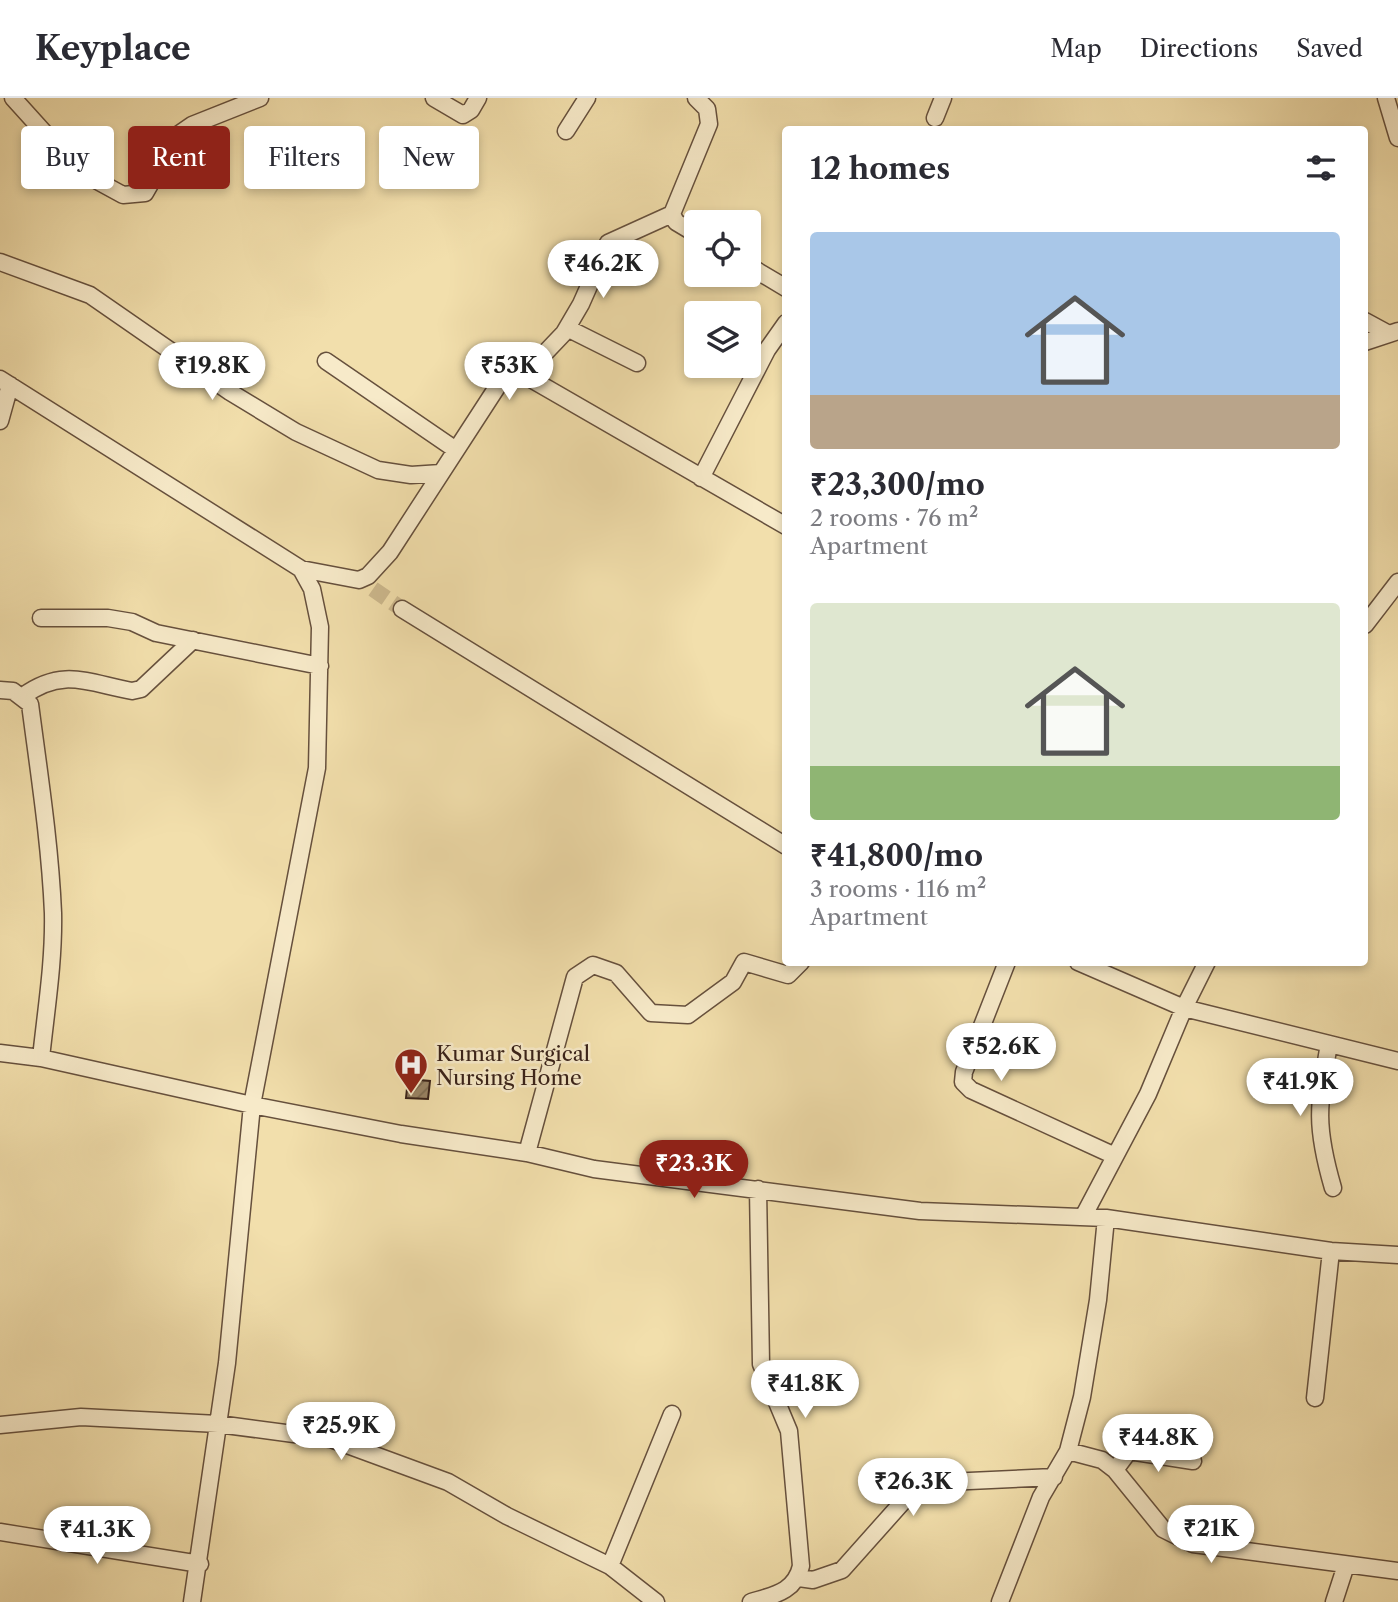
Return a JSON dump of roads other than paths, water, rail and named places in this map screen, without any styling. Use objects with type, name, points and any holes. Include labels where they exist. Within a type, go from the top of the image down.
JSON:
[{"type":"street","points":[[13,98],[79,171],[123,195],[145,193],[170,146],[186,129],[260,98]]},
{"type":"street","points":[[434,98],[463,115],[471,110],[478,98]]},
{"type":"street","points":[[566,131],[587,98]]},
{"type":"street","points":[[524,375],[566,328],[581,304],[608,243],[672,214],[709,124],[707,109],[696,98]]},
{"type":"street","points":[[935,118],[943,98]]},
{"type":"street","points":[[1387,98],[1398,138]]},
{"type":"street","points":[[672,214],[676,222],[684,227]]},
{"type":"street","points":[[0,262],[90,295],[230,392],[296,432],[378,470],[411,475],[441,473]]},
{"type":"street","points":[[761,273],[782,286]]},
{"type":"street","points":[[1368,322],[1394,333]]},
{"type":"street","points":[[566,328],[637,363]]},
{"type":"street","points":[[701,478],[766,351],[782,329]]},
{"type":"street","points":[[1368,341],[1394,333]]},
{"type":"street","points":[[326,361],[456,450]]},
{"type":"street","points":[[0,421],[5,382],[301,569],[366,584],[368,576],[390,552],[501,381],[509,376],[524,375],[782,524]]},
{"type":"street","points":[[192,1602],[200,1564],[218,1424],[252,1105],[317,768],[320,627],[312,589],[301,569]]},
{"type":"street","points":[[1368,621],[1398,582]]},
{"type":"street","points":[[402,609],[782,844]]},
{"type":"street","points":[[41,618],[132,622],[156,632],[320,666]]},
{"type":"street","points":[[23,696],[39,685],[61,677],[132,691],[141,689],[192,640]]},
{"type":"street","points":[[0,690],[23,696],[30,704],[43,802],[52,913],[52,964],[41,1058]]},
{"type":"street","points":[[527,1153],[575,977],[593,965],[616,973],[651,1013],[688,1015],[733,982],[744,962],[788,975],[797,966]]},
{"type":"street","points":[[1005,966],[964,1072],[963,1082],[971,1090],[1115,1156]]},
{"type":"street","points":[[1087,966],[1184,1008],[1398,1061]]},
{"type":"street","points":[[1083,1217],[1148,1094],[1205,966]]},
{"type":"street","points":[[1329,1044],[1318,1124],[1320,1144],[1333,1188]]},
{"type":"street","points":[[0,1053],[41,1058],[252,1105],[401,1134],[527,1153],[594,1169],[920,1211],[1106,1218],[1331,1251],[1398,1255]]},
{"type":"street","points":[[751,1602],[791,1587],[799,1578],[801,1566],[789,1431],[761,1364],[758,1189]]},
{"type":"street","points":[[1000,1602],[1041,1497],[1068,1451],[1082,1397],[1096,1312],[1106,1218]]},
{"type":"street","points":[[1315,1398],[1331,1251]]},
{"type":"street","points":[[610,1566],[671,1414]]},
{"type":"street","points":[[0,1425],[81,1418],[218,1424],[331,1440],[448,1482],[507,1516],[610,1566],[656,1602]]},
{"type":"street","points":[[1068,1451],[1102,1460],[1115,1469],[1163,1529],[1193,1544],[1398,1571]]},
{"type":"street","points":[[1115,1469],[1129,1451],[1193,1461]]},
{"type":"street","points":[[799,1578],[813,1580],[842,1570],[916,1487],[926,1483],[1054,1476]]},
{"type":"street","points":[[0,1532],[200,1564]]},
{"type":"street","points":[[1334,1602],[1346,1565]]},
{"type":"tunnel","points":[[373,589],[402,609]]},
{"type":"place","name":"Kumar Surgical Nursing Home","points":[[411,1095]]}]
